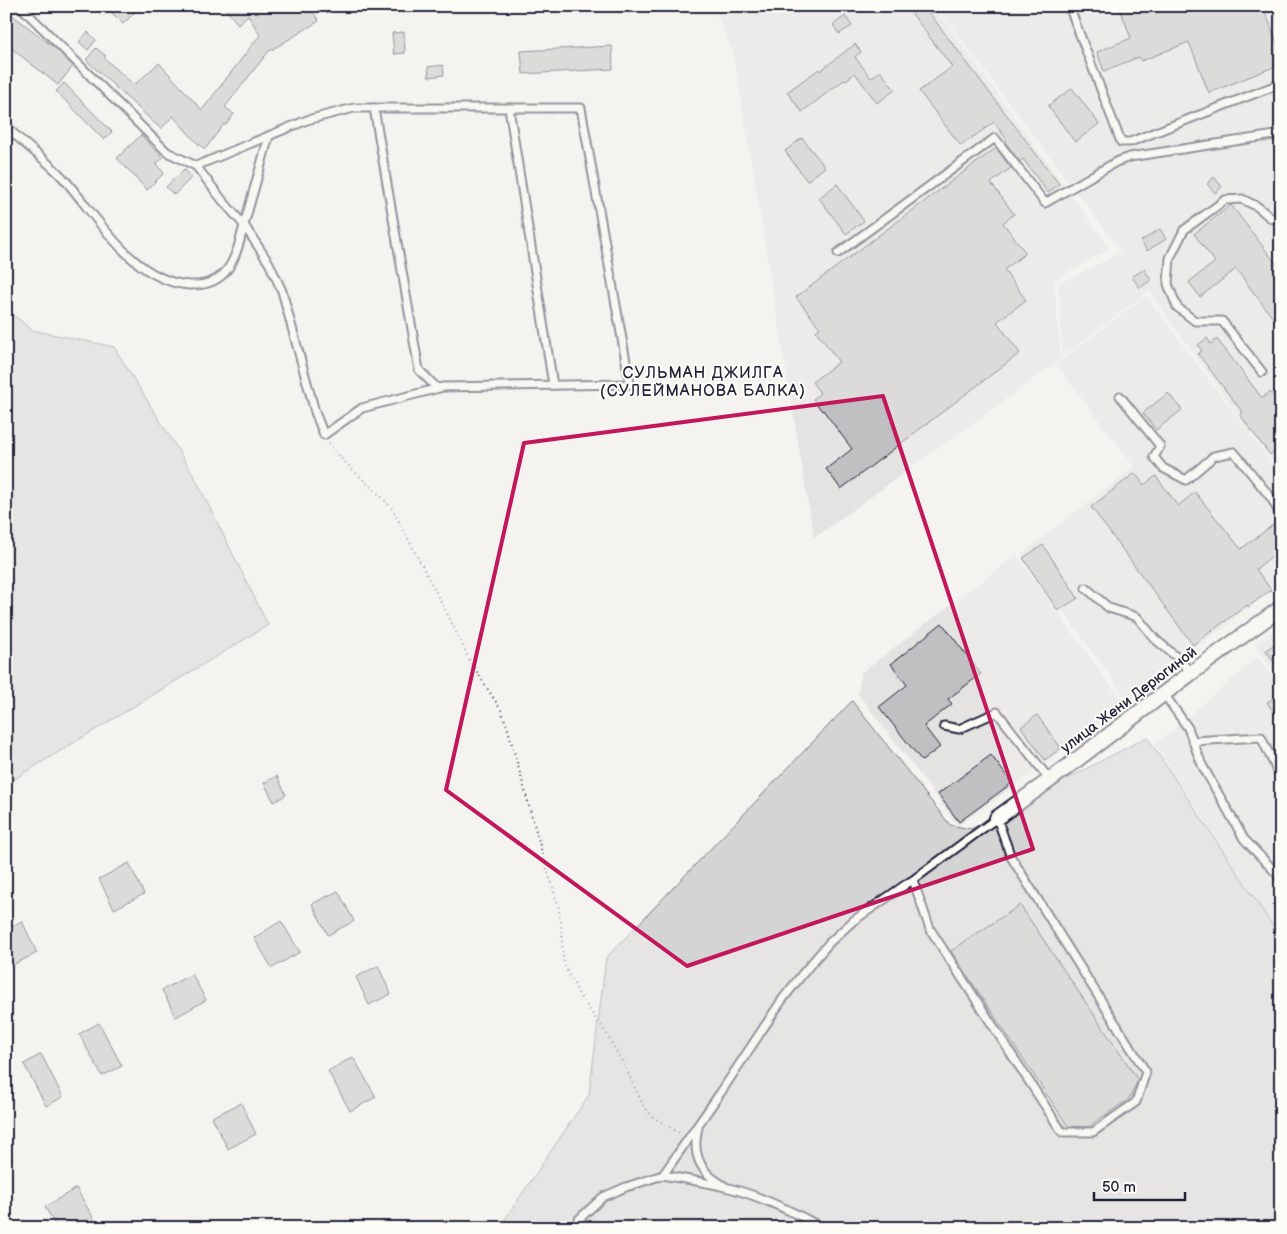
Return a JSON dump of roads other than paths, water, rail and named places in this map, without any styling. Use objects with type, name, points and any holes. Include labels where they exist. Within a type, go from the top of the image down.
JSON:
[{"type":"street","name":"улица Жени Дерюгиной","points":[[997,818],[1191,673],[1279,612]]},
{"type":"lane","points":[[20,6],[167,152],[196,166],[244,225],[269,263],[282,292],[315,412],[324,435],[362,408],[437,388],[630,384],[581,108],[354,108],[307,120],[196,166]]},
{"type":"lane","points":[[1069,6],[1121,142],[1130,142],[1277,85],[1281,92]]},
{"type":"lane","points":[[1279,6],[1281,13]]},
{"type":"lane","points":[[374,108],[419,370],[437,388]]},
{"type":"lane","points":[[509,108],[553,385]]},
{"type":"lane","points":[[6,126],[63,178],[130,257],[150,272],[167,280],[196,285],[211,282],[222,276],[236,256],[268,136]]},
{"type":"lane","points":[[838,254],[995,138],[1046,203],[1116,162],[1130,157],[1281,134]]},
{"type":"lane","points":[[1262,372],[1222,321],[1195,321],[1177,307],[1168,284],[1170,258],[1184,230],[1225,200],[1242,199],[1258,206],[1272,219],[1281,215]]},
{"type":"lane","points":[[1120,396],[1160,446],[1154,457],[1163,468],[1186,480],[1214,456],[1234,452],[1272,499],[1281,517]]},
{"type":"lane","points":[[1086,588],[1109,608],[1137,617],[1155,639],[1191,673]]},
{"type":"lane","points":[[1164,694],[1188,728],[1202,765],[1244,839],[1281,878]]},
{"type":"lane","points":[[944,726],[959,729],[997,712],[1050,780]]},
{"type":"lane","points":[[1193,741],[1261,737],[1281,779]]},
{"type":"lane","points":[[664,1175],[782,1000],[823,950],[854,921],[997,818],[1011,857],[1146,1072],[1136,1102],[1092,1132],[1062,1132],[930,929],[913,880]]},
{"type":"lane","points":[[700,1122],[695,1141],[697,1158],[707,1174],[726,1187]]},
{"type":"lane","points":[[574,1228],[578,1220],[603,1197],[626,1187],[664,1175],[726,1187],[757,1197],[822,1228]]},
{"type":"district","name":"СУЛЬМАН ДЖИЛГА (СУЛЕЙМАНОВА БАЛКА)","points":[[703,382]]}]
